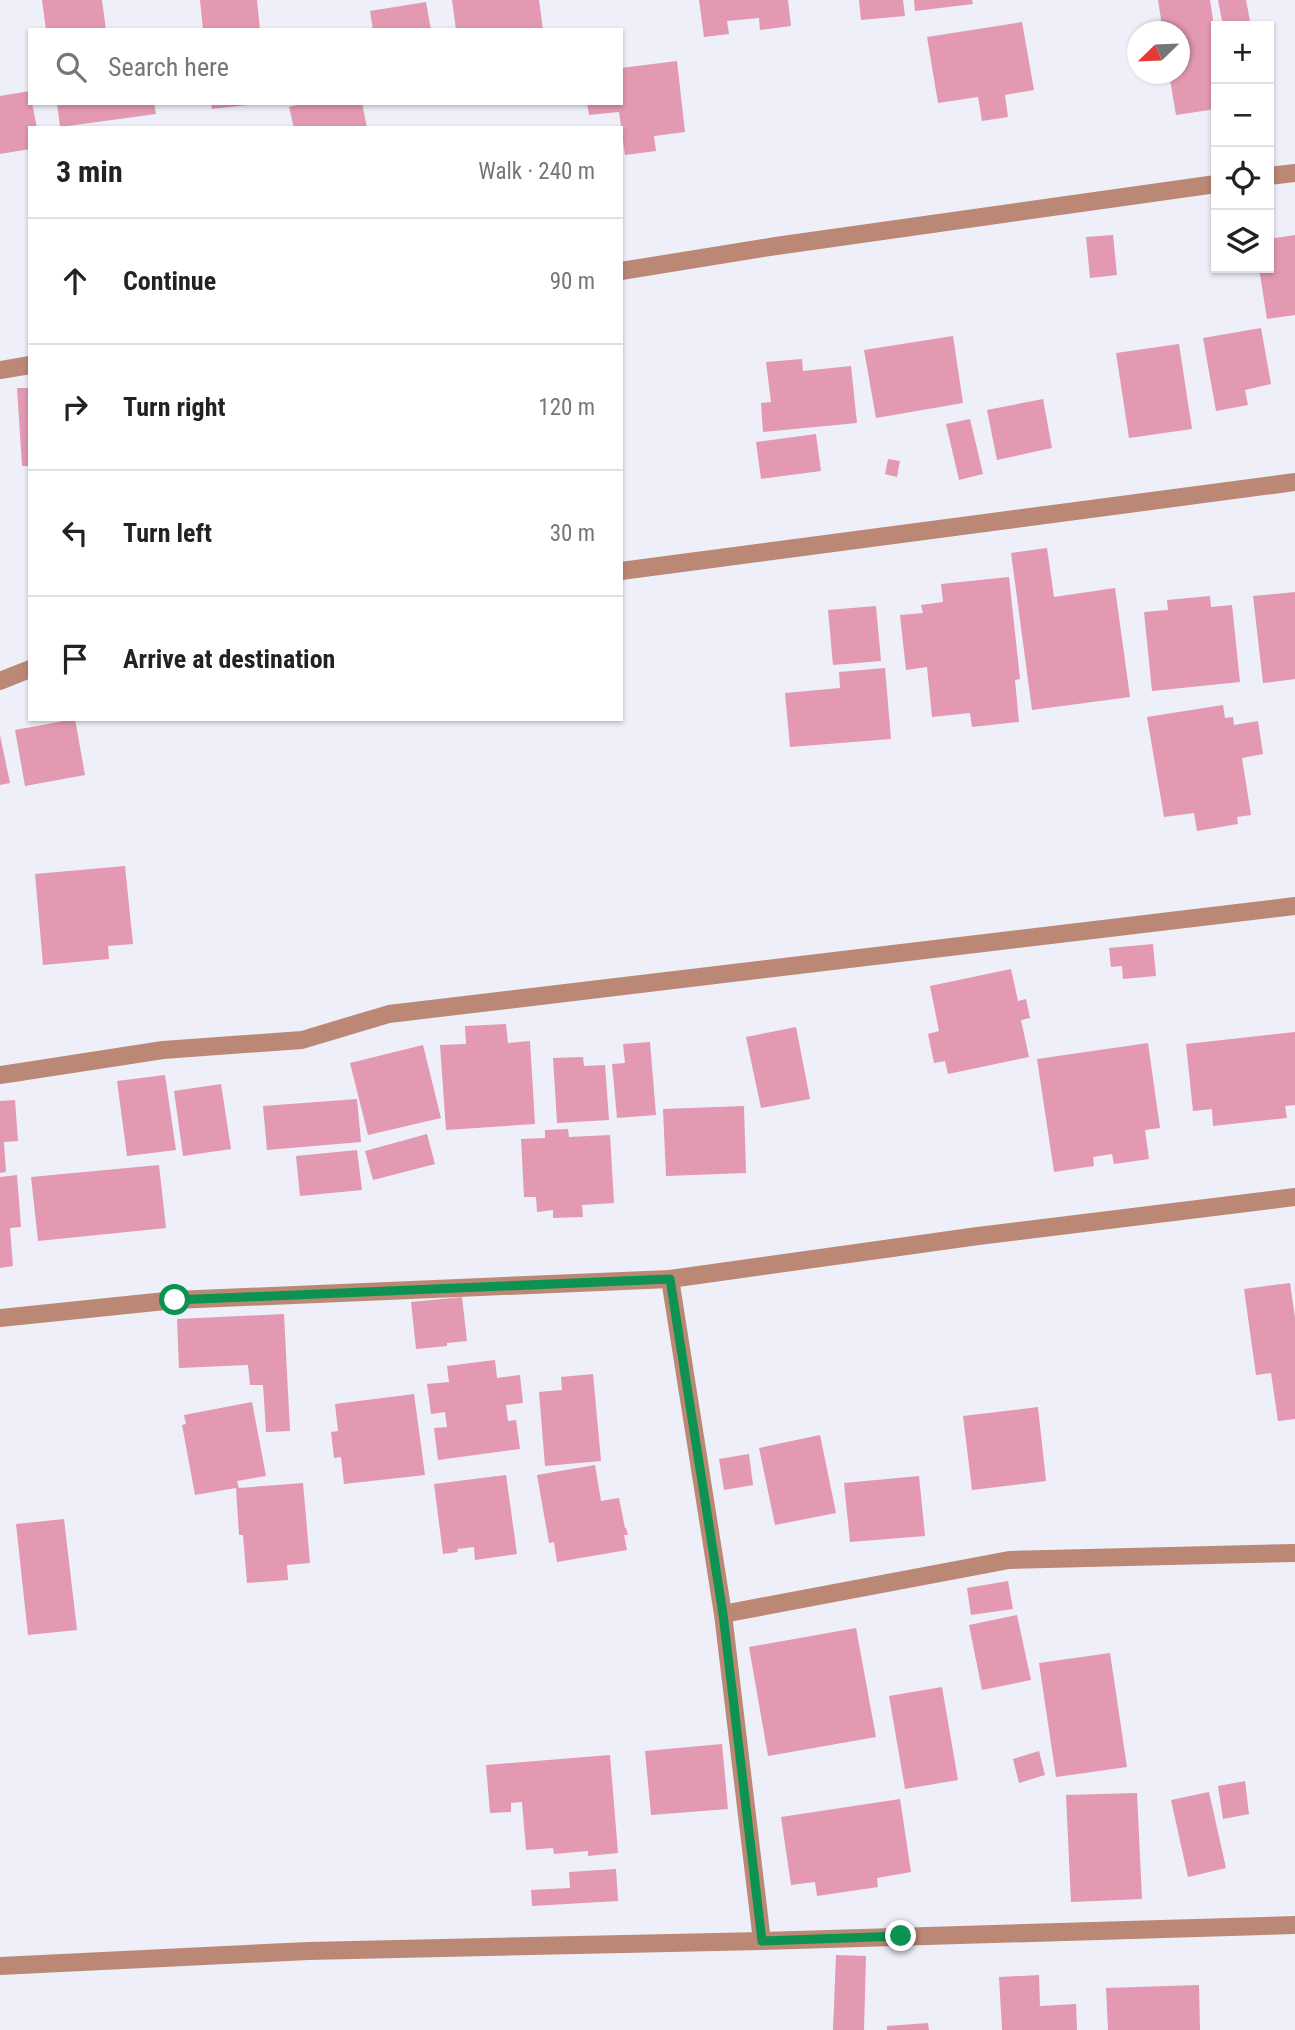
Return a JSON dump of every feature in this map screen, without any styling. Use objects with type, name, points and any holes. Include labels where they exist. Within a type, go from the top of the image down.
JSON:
[{"type":"street","points":[[1274,175],[1295,173]]},
{"type":"street","points":[[623,271],[789,244],[1211,185]]},
{"type":"street","points":[[0,370],[28,365]]},
{"type":"street","points":[[623,571],[1295,482]]},
{"type":"street","points":[[0,681],[28,670]]},
{"type":"street","points":[[0,1075],[163,1050],[302,1040],[389,1014],[1295,906]]},
{"type":"street","points":[[0,1318],[175,1300],[670,1279],[1295,1197]]},
{"type":"street","points":[[670,1279],[723,1614],[762,1941]]},
{"type":"street","points":[[723,1614],[1009,1560],[1295,1553]]},
{"type":"street","points":[[0,1966],[308,1951],[1295,1925]]},
{"type":"building","points":[[42,0],[102,0],[106,28],[46,28]]},
{"type":"building","points":[[200,0],[257,0],[260,28],[203,28]]},
{"type":"building","points":[[452,0],[539,0],[543,28],[456,28]]},
{"type":"building","points":[[699,0],[788,0],[791,26],[760,30],[759,18],[727,21],[729,34],[704,37]]},
{"type":"building","points":[[859,0],[903,0],[905,16],[861,20]]},
{"type":"building","points":[[914,0],[972,0],[973,4],[915,11]]},
{"type":"building","points":[[1158,0],[1210,0],[1213,21],[1211,21],[1211,110],[1176,115],[1171,84],[1190,84],[1190,21],[1161,21]]},
{"type":"building","points":[[1218,0],[1246,0],[1250,21],[1222,21]]},
{"type":"building","points":[[426,2],[431,28],[373,28],[370,11]]},
{"type":"building","points":[[1022,22],[1034,90],[1005,95],[1008,117],[982,121],[978,97],[938,103],[927,37]]},
{"type":"building","points":[[677,61],[685,132],[654,136],[656,151],[625,155],[619,112],[589,115],[587,105],[623,105],[623,68]]},
{"type":"building","points":[[28,91],[28,105],[32,105],[37,126],[28,126],[28,149],[0,154],[0,96]]},
{"type":"building","points":[[57,105],[154,105],[156,114],[67,126],[60,126]]},
{"type":"building","points":[[211,105],[248,105],[212,109]]},
{"type":"building","points":[[362,105],[367,126],[294,126],[289,107]]},
{"type":"building","points":[[1113,235],[1117,275],[1090,278],[1086,237]]},
{"type":"building","points":[[1295,235],[1295,315],[1267,319],[1260,273],[1274,273],[1274,238]]},
{"type":"building","points":[[1261,328],[1271,384],[1245,390],[1248,405],[1216,411],[1203,338]]},
{"type":"building","points":[[953,336],[963,403],[876,418],[864,350]]},
{"type":"building","points":[[1179,344],[1192,429],[1129,438],[1116,353]]},
{"type":"building","points":[[802,359],[803,371],[851,366],[857,423],[763,432],[761,403],[771,402],[766,362]]},
{"type":"building","points":[[17,388],[28,388],[28,466],[22,466]]},
{"type":"building","points":[[1043,399],[1052,448],[997,460],[987,410]]},
{"type":"building","points":[[970,419],[983,474],[959,480],[946,424]]},
{"type":"building","points":[[816,434],[821,471],[761,479],[756,442]]},
{"type":"building","points":[[888,459],[900,461],[897,477],[885,474]]},
{"type":"building","points":[[1047,548],[1054,597],[1115,588],[1130,697],[1032,710],[1011,553]]},
{"type":"building","points":[[1009,577],[1020,679],[1015,680],[1019,722],[972,727],[970,713],[932,717],[927,667],[906,670],[900,615],[923,613],[921,605],[943,602],[941,584]]},
{"type":"building","points":[[1295,592],[1295,679],[1263,683],[1253,596]]},
{"type":"building","points":[[1210,596],[1211,607],[1232,605],[1240,682],[1152,691],[1144,612],[1168,610],[1167,600]]},
{"type":"building","points":[[876,606],[881,661],[833,665],[828,610]]},
{"type":"building","points":[[885,668],[891,739],[790,747],[785,693],[840,688],[839,672]]},
{"type":"building","points":[[1223,705],[1225,718],[1233,717],[1234,725],[1258,721],[1263,754],[1242,758],[1251,815],[1237,817],[1238,824],[1197,831],[1194,813],[1164,817],[1147,717]]},
{"type":"building","points":[[75,721],[85,775],[25,786],[15,730]]},
{"type":"building","points":[[0,735],[10,783],[0,785]]},
{"type":"building","points":[[125,866],[133,944],[108,946],[109,959],[43,965],[35,874]]},
{"type":"building","points":[[1153,944],[1156,976],[1123,979],[1122,966],[1111,967],[1109,948]]},
{"type":"building","points":[[1011,969],[1018,1001],[1026,999],[1030,1018],[1021,1020],[1029,1057],[948,1074],[945,1061],[934,1063],[928,1034],[939,1031],[930,986]]},
{"type":"building","points":[[506,1024],[508,1043],[530,1041],[535,1124],[446,1130],[440,1045],[466,1044],[465,1026]]},
{"type":"building","points":[[796,1027],[810,1099],[761,1108],[746,1037]]},
{"type":"building","points":[[1295,1032],[1295,1105],[1285,1106],[1287,1118],[1213,1126],[1212,1109],[1193,1111],[1186,1044]]},
{"type":"building","points":[[650,1042],[656,1115],[617,1118],[612,1064],[625,1063],[623,1044]]},
{"type":"building","points":[[1148,1043],[1160,1128],[1145,1130],[1149,1159],[1114,1164],[1112,1154],[1093,1157],[1094,1166],[1054,1172],[1037,1059]]},
{"type":"building","points":[[423,1045],[441,1118],[368,1135],[350,1063]]},
{"type":"building","points":[[583,1057],[584,1066],[605,1065],[609,1120],[557,1123],[553,1058]]},
{"type":"building","points":[[165,1075],[176,1150],[127,1156],[117,1081]]},
{"type":"building","points":[[221,1084],[231,1149],[183,1156],[174,1091]]},
{"type":"building","points":[[357,1099],[361,1142],[267,1150],[263,1106]]},
{"type":"building","points":[[15,1100],[18,1141],[4,1142],[6,1172],[0,1173],[0,1101]]},
{"type":"building","points":[[744,1106],[746,1173],[666,1176],[663,1109]]},
{"type":"building","points":[[568,1129],[569,1137],[610,1135],[614,1203],[582,1205],[583,1217],[553,1218],[553,1210],[537,1212],[536,1197],[524,1197],[521,1139],[545,1138],[545,1130]]},
{"type":"building","points":[[427,1134],[435,1164],[373,1180],[365,1151]]},
{"type":"building","points":[[357,1150],[362,1190],[300,1196],[296,1156]]},
{"type":"building","points":[[159,1165],[166,1228],[38,1241],[31,1177]]},
{"type":"building","points":[[17,1175],[21,1227],[10,1228],[13,1266],[0,1268],[0,1177]]},
{"type":"building","points":[[1290,1283],[1295,1318],[1295,1419],[1278,1421],[1271,1373],[1256,1375],[1244,1289]]},
{"type":"building","points":[[462,1297],[467,1341],[416,1349],[411,1302]]},
{"type":"building","points":[[284,1314],[290,1431],[266,1432],[263,1385],[250,1385],[248,1365],[179,1368],[177,1319]]},
{"type":"building","points":[[495,1360],[497,1378],[520,1375],[523,1403],[506,1405],[508,1421],[516,1420],[520,1449],[438,1460],[434,1428],[447,1427],[445,1412],[431,1414],[427,1384],[449,1382],[447,1366]]},
{"type":"building","points":[[593,1374],[601,1461],[545,1466],[539,1392],[562,1390],[561,1377]]},
{"type":"building","points":[[414,1394],[425,1475],[344,1484],[341,1457],[334,1458],[331,1432],[338,1431],[335,1404]]},
{"type":"building","points":[[252,1402],[266,1476],[237,1481],[239,1488],[303,1483],[310,1563],[287,1565],[288,1580],[247,1583],[243,1535],[239,1535],[236,1488],[195,1495],[182,1425],[186,1424],[184,1415]]},
{"type":"building","points":[[1038,1407],[1046,1481],[972,1490],[963,1416]]},
{"type":"building","points":[[820,1435],[836,1513],[775,1525],[759,1448]]},
{"type":"building","points":[[749,1454],[753,1485],[724,1490],[719,1459]]},
{"type":"building","points":[[595,1465],[601,1501],[619,1498],[628,1535],[624,1535],[627,1550],[557,1562],[554,1542],[549,1543],[537,1475]]},
{"type":"building","points":[[506,1475],[517,1554],[475,1560],[474,1547],[443,1554],[434,1484]]},
{"type":"building","points":[[919,1476],[925,1536],[850,1542],[844,1483]]},
{"type":"building","points":[[64,1519],[77,1630],[28,1635],[16,1524]]},
{"type":"building","points":[[1008,1581],[1013,1609],[971,1615],[967,1588]]},
{"type":"building","points":[[1017,1615],[1031,1680],[982,1690],[969,1625]]},
{"type":"building","points":[[856,1628],[876,1737],[768,1756],[749,1647]]},
{"type":"building","points":[[1110,1653],[1127,1767],[1056,1777],[1039,1663]]},
{"type":"building","points":[[942,1687],[958,1780],[905,1789],[889,1696]]},
{"type":"building","points":[[722,1744],[728,1809],[651,1815],[645,1751]]},
{"type":"building","points":[[1039,1751],[1045,1775],[1019,1783],[1013,1759]]},
{"type":"building","points":[[610,1755],[618,1853],[588,1856],[588,1851],[554,1854],[553,1848],[526,1850],[522,1802],[511,1803],[511,1812],[490,1813],[486,1765]]},
{"type":"building","points":[[1245,1781],[1249,1814],[1223,1819],[1218,1786]]},
{"type":"building","points":[[1209,1792],[1226,1868],[1188,1877],[1171,1800]]},
{"type":"building","points":[[1137,1793],[1142,1899],[1071,1902],[1066,1795]]},
{"type":"building","points":[[900,1799],[911,1872],[877,1878],[878,1887],[817,1896],[815,1882],[791,1885],[781,1817]]},
{"type":"building","points":[[616,1869],[618,1901],[532,1906],[531,1890],[570,1888],[569,1872]]},
{"type":"building","points":[[836,1955],[866,1956],[864,2030],[833,2030]]},
{"type":"building","points":[[1039,1975],[1040,2006],[1076,2004],[1077,2030],[1002,2030],[999,1977]]},
{"type":"building","points":[[1199,1985],[1200,2030],[1108,2030],[1106,1988]]},
{"type":"building","points":[[928,2023],[929,2030],[887,2030],[887,2026]]},
{"type":"route","points":[[175,1300],[670,1279],[723,1614],[762,1941],[901,1936]]}]
